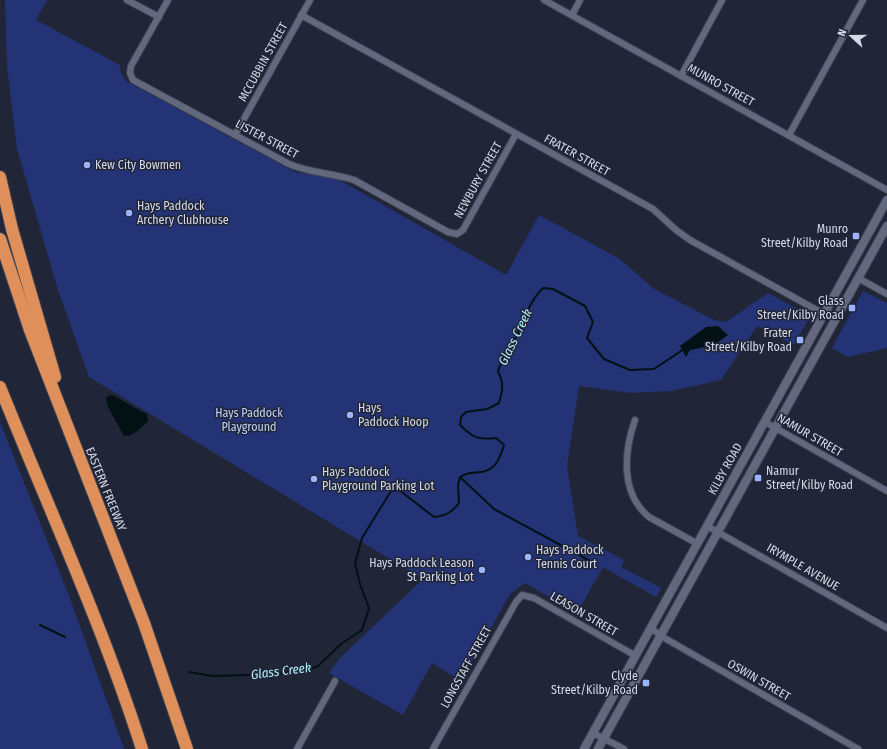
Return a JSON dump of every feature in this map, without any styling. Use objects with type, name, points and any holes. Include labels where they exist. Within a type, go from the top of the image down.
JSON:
[{"type":"highway","points":[[0,177],[12,229],[83,468]]},
{"type":"highway","name":"EASTERN FREEWAY","points":[[0,239],[30,330],[144,623],[187,749]]},
{"type":"highway","points":[[0,387],[118,678],[142,749]]},
{"type":"street","points":[[127,0],[159,17],[168,0]]},
{"type":"street","name":"MCCUBBIN STREET","points":[[235,135],[310,0]]},
{"type":"street","name":"MUNRO STREET","points":[[544,0],[887,190]]},
{"type":"street","points":[[572,15],[580,0]]},
{"type":"street","points":[[681,76],[722,0]]},
{"type":"street","points":[[789,135],[863,0]]},
{"type":"street","name":"FRATER STREET","points":[[301,15],[653,209],[676,230],[690,240],[824,314],[838,315]]},
{"type":"street","name":"LISTER STREET","points":[[159,17],[131,66],[131,77],[136,82],[296,167],[354,180],[448,232],[457,234]]},
{"type":"street","name":"NEWBURY STREET","points":[[457,234],[463,230],[516,134]]},
{"type":"street","name":"KILBY ROAD","points":[[584,749],[887,200]]},
{"type":"street","name":"KILBY ROAD","points":[[598,749],[887,226]]},
{"type":"street","points":[[858,278],[887,294]]},
{"type":"street","points":[[635,420],[629,442],[627,463],[629,483],[635,501],[643,513],[698,544]]},
{"type":"street","name":"NAMUR STREET","points":[[765,422],[887,491]]},
{"type":"street","name":"IRYMPLE AVENUE","points":[[707,526],[887,628]]},
{"type":"street","name":"LEASON STREET","points":[[520,596],[525,595],[534,598],[636,656]]},
{"type":"street","name":"LONGSTAFF STREET","points":[[433,749],[520,596]]},
{"type":"street","name":"OSWIN STREET","points":[[651,628],[661,636],[858,749]]},
{"type":"street","points":[[297,749],[335,681]]},
{"type":"street","points":[[593,732],[624,749]]},
{"type":"green space","name":"Hays Paddock Playground","points":[[5,0],[47,0],[36,20],[120,65],[121,74],[126,81],[295,172],[336,178],[506,275],[539,215],[620,259],[654,289],[714,320],[726,322],[768,293],[810,316],[794,345],[757,326],[721,380],[671,391],[631,393],[579,386],[567,466],[578,536],[624,560],[621,567],[661,588],[656,597],[603,567],[577,613],[525,583],[510,594],[461,681],[432,663],[403,715],[329,673],[340,658],[423,579],[89,377],[58,290],[17,149],[7,66]]},
{"type":"green space","points":[[863,291],[887,303],[887,348],[848,357],[832,348]]},
{"type":"green space","points":[[0,422],[71,601],[124,749],[0,749]]},
{"type":"shaded area","points":[[718,326],[728,335],[714,344],[690,350],[686,357],[680,346],[706,327]]},
{"type":"shaded area","points":[[112,395],[147,414],[148,421],[134,433],[124,436],[107,405],[106,397]]},
{"type":"waterway","name":"Glass Creek","points":[[189,672],[213,676],[279,674],[317,667],[341,644],[362,630],[369,608],[360,584],[355,563],[362,538],[391,491],[399,490],[434,517],[442,516],[454,509],[459,503],[458,485],[460,477],[468,473],[486,471],[497,463],[504,445],[496,438],[485,439],[472,435],[460,425],[461,417],[466,412],[487,409],[499,403],[502,387],[498,371],[516,337],[530,305],[543,288],[553,289],[585,306],[593,322],[587,338],[604,359],[630,370],[654,369],[684,349]]},
{"type":"waterway","points":[[460,477],[494,509],[592,562]]},
{"type":"waterway","name":"Glass Creek","points":[[40,625],[65,637]]},
{"type":"place","name":"Kew City Bowmen","points":[[87,165]]},
{"type":"place","name":"Hays Paddock Archery Clubhouse","points":[[129,213]]},
{"type":"place","name":"Munro Street/Kilby Road","points":[[856,236]]},
{"type":"place","name":"Glass Street/Kilby Road","points":[[852,308]]},
{"type":"place","name":"Frater Street/Kilby Road","points":[[800,340]]},
{"type":"place","name":"Hays Paddock Hoop","points":[[350,415]]},
{"type":"place","name":"Namur Street/Kilby Road","points":[[758,478]]},
{"type":"place","name":"Hays Paddock Playground Parking Lot","points":[[314,479]]},
{"type":"place","name":"Hays Paddock Tennis Court","points":[[528,557]]},
{"type":"place","name":"Hays Paddock Leason St Parking Lot","points":[[482,570]]},
{"type":"place","name":"Clyde Street/Kilby Road","points":[[646,683]]}]
